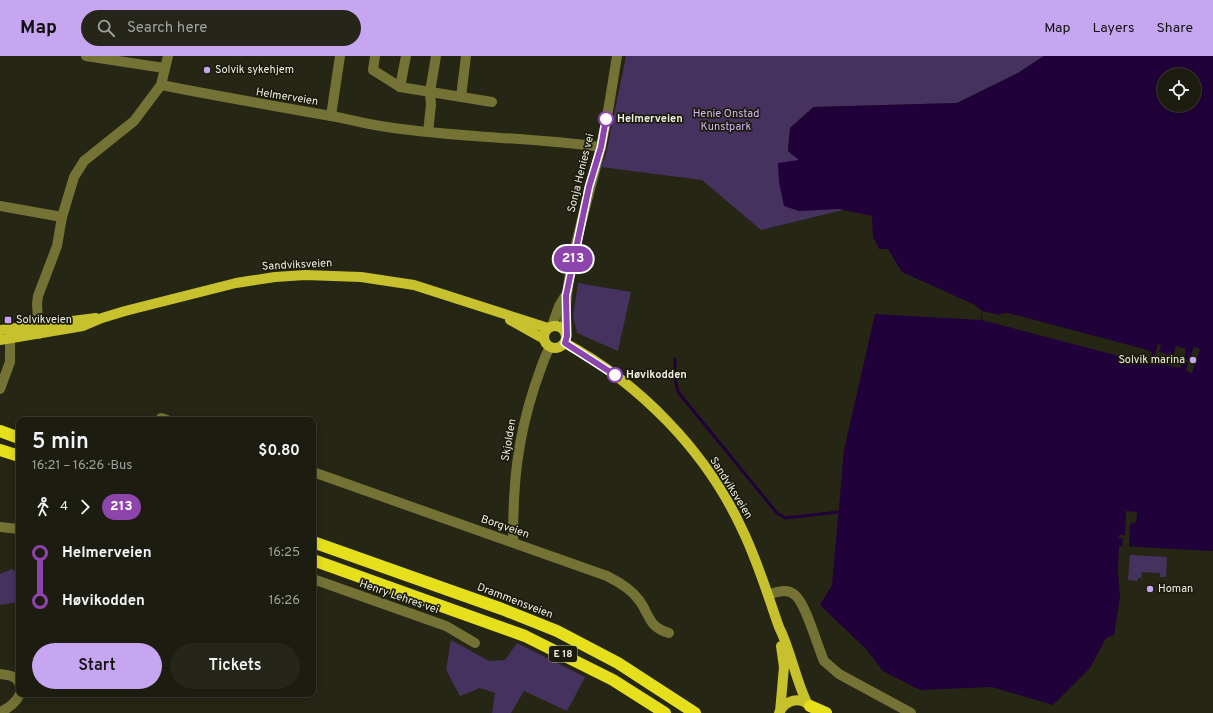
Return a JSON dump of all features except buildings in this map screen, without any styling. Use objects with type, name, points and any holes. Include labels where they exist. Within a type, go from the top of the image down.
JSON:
[{"type":"highway","points":[[0,431],[16,437]]},
{"type":"highway","points":[[0,450],[16,455]]},
{"type":"highway","name":"Drammensveien","points":[[316,543],[495,607],[556,631],[618,663],[695,713]]},
{"type":"highway","name":"E 18","points":[[316,561],[525,636],[613,680],[665,713]]},
{"type":"highway","points":[[810,708],[826,713]]},
{"type":"main road","name":"Sandviksveien","points":[[0,340],[7,333],[83,326],[102,318],[236,283],[276,277],[305,275],[337,275],[387,280],[446,294],[493,311]]},
{"type":"main road","points":[[493,311],[550,327],[559,326],[566,332],[567,339],[560,348],[550,347],[544,338],[493,311]]},
{"type":"main road","points":[[544,338],[545,333],[550,327]]},
{"type":"main road","name":"Sandviksveien","points":[[565,343],[592,359],[627,384],[672,428],[710,474],[742,527],[786,642],[796,677],[810,708]]},
{"type":"main road","name":"Sandviksveien","points":[[779,627],[784,667],[780,712]]},
{"type":"main road","points":[[780,712],[790,701],[799,700],[810,708]]},
{"type":"street","points":[[86,56],[164,68]]},
{"type":"street","points":[[39,330],[38,296],[57,246],[62,216],[74,177],[84,161],[134,121],[161,85],[168,56]]},
{"type":"street","points":[[331,116],[340,56]]},
{"type":"street","points":[[375,56],[373,70],[400,87],[492,102]]},
{"type":"street","points":[[400,87],[406,56]]},
{"type":"street","points":[[428,132],[431,105],[430,92],[436,56]]},
{"type":"street","points":[[461,97],[466,56]]},
{"type":"street","name":"Sonja Henies vei","points":[[566,332],[566,296],[589,187],[601,147],[617,56]]},
{"type":"street","name":"Helmerveien","points":[[161,85],[232,100],[331,116],[386,127],[601,147]]},
{"type":"street","points":[[0,206],[62,216]]},
{"type":"street","name":"Sonja Henies vei","points":[[550,327],[559,306],[566,296]]},
{"type":"street","points":[[0,389],[10,362],[7,333]]},
{"type":"street","name":"Skjolden","points":[[513,542],[513,497],[522,429],[543,361],[550,347]]},
{"type":"street","name":"Borgveien","points":[[316,473],[607,576],[624,585],[638,599],[654,626],[669,633]]},
{"type":"street","points":[[0,527],[16,529]]},
{"type":"street","name":"Henry Lehres vei","points":[[316,580],[446,626],[475,643]]},
{"type":"street","points":[[768,595],[781,591],[795,595],[802,604],[824,660],[831,668],[839,674],[911,713]]},
{"type":"street","points":[[0,674],[16,678]]},
{"type":"street","points":[[0,712],[8,708],[18,700],[19,697]]},
{"type":"green space","name":"Henie Onstad Kunstpark","points":[[626,56],[1044,56],[1018,73],[957,103],[813,107],[790,128],[788,151],[799,160],[786,163],[839,209],[847,209],[761,230],[702,180],[601,167],[606,154]]},
{"type":"green space","points":[[578,283],[631,292],[618,351],[577,333],[573,316]]},
{"type":"green space","points":[[1130,555],[1167,557],[1166,577],[1160,577],[1160,573],[1142,572],[1141,578],[1138,578],[1137,581],[1128,580]]},
{"type":"green space","points":[[12,569],[16,572],[16,602],[0,605],[0,574]]},
{"type":"green space","points":[[451,640],[489,661],[505,660],[517,643],[585,677],[567,711],[524,691],[511,713],[492,713],[495,693],[480,688],[460,696],[446,670]]},
{"type":"shaded area","points":[[1044,56],[1213,56],[1213,551],[1119,546],[1118,571],[1120,597],[1114,635],[1106,638],[1090,668],[1053,705],[992,687],[920,690],[883,671],[866,649],[820,605],[832,585],[844,450],[875,314],[981,320],[982,311],[975,305],[902,272],[888,249],[879,249],[873,237],[872,216],[839,209],[799,211],[784,206],[779,182],[778,163],[799,160],[788,151],[790,128],[814,107],[957,103],[1018,73]]},
{"type":"pier","points":[[982,311],[999,315],[1008,313],[1144,349],[1152,352],[1151,357],[1154,358],[1158,344],[1161,345],[1159,352],[1173,356],[1176,346],[1186,349],[1184,359],[1189,361],[1194,347],[1200,349],[1192,373],[1186,371],[1188,363],[1183,361],[1180,368],[1150,361],[1149,364],[982,320]]},
{"type":"pier","points":[[1126,511],[1137,512],[1136,522],[1130,524],[1129,547],[1122,546],[1123,538],[1119,538],[1119,535],[1125,535]]},
{"type":"waterway","points":[[675,359],[675,378],[678,392],[777,513],[785,518],[839,512]]},
{"type":"bus line","name":"213","points":[[606,119],[604,136],[589,187],[570,272],[566,296],[567,308],[565,321],[567,339],[565,343],[615,375]]},
{"type":"place","name":"Solvik sykehjem","points":[[207,70]]},
{"type":"place","name":"Helmerveien","points":[[606,119]]},
{"type":"place","name":"Solvikveien","points":[[8,320]]},
{"type":"place","name":"Solvik marina","points":[[1193,360]]},
{"type":"place","name":"Høvikodden","points":[[615,375]]},
{"type":"place","name":"Homan","points":[[1150,589]]}]
